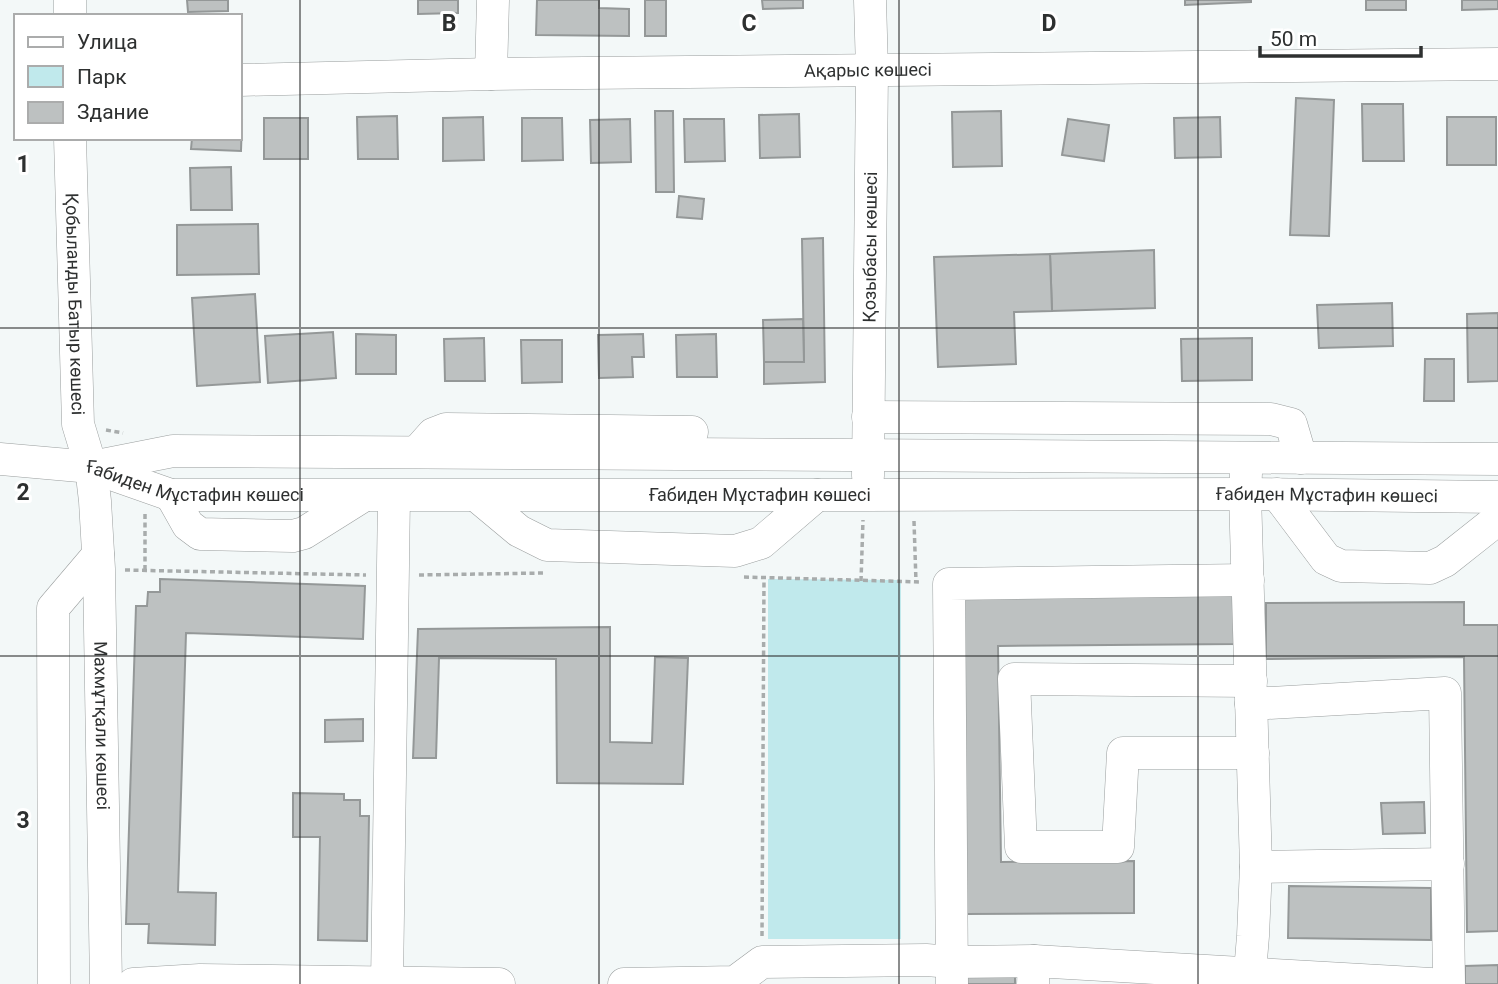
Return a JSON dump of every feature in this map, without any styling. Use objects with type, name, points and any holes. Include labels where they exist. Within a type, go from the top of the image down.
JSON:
[{"type":"street","points":[[491,74],[493,0]]},
{"type":"street","name":"Қозыбасы көшесі","points":[[866,495],[872,70],[870,0]]},
{"type":"street","name":"Ақарыс көшесі","points":[[242,80],[491,74],[1498,64]]},
{"type":"street","name":"Қобыланды Батыр көшесі","points":[[70,140],[78,424],[91,467]]},
{"type":"street","points":[[868,436],[1271,419],[1291,424],[1301,458]]},
{"type":"street","name":"Ғабиден Мұстафин көшесі","points":[[91,467],[173,451],[417,452],[593,442],[868,436],[1247,457],[1498,459]]},
{"type":"street","points":[[1247,457],[1245,494],[1256,867],[1250,979]]},
{"type":"street","points":[[0,458],[91,467]]},
{"type":"street","name":"Ғабиден Мұстафин көшесі","points":[[91,467],[158,491],[378,496],[1278,494],[1498,497]]},
{"type":"street","name":"Махмұтқали көшесі","points":[[91,467],[98,562],[106,984]]},
{"type":"street","points":[[1278,494],[1326,559],[1341,566],[1430,568],[1445,561],[1498,519]]},
{"type":"street","points":[[477,496],[519,531],[547,545],[735,551],[761,543],[817,495]]},
{"type":"street","points":[[378,496],[393,575],[387,982]]},
{"type":"street","points":[[54,984],[53,608],[98,562]]},
{"type":"street","points":[[939,973],[949,584],[1248,580]]},
{"type":"street","points":[[1253,753],[1122,753],[1118,848],[1021,847],[1014,679],[1251,692],[1445,693],[1450,984]]},
{"type":"street","points":[[1256,867],[1448,864]]},
{"type":"street","points":[[624,984],[735,983],[762,962],[939,973],[1034,972],[1431,984]]},
{"type":"street","points":[[133,984],[499,984]]},
{"type":"path","points":[[145,570],[158,491]]},
{"type":"path","points":[[861,581],[866,495]]},
{"type":"path","points":[[914,495],[916,582]]},
{"type":"path","points":[[98,562],[145,570],[393,575],[551,573]]},
{"type":"path","points":[[738,577],[949,584]]},
{"type":"path","points":[[762,962],[764,578]]},
{"type":"green space","points":[[768,579],[901,580],[901,939],[768,939]]},
{"type":"building","points":[[187,0],[228,0],[228,11],[188,12]]},
{"type":"building","points":[[418,0],[458,0],[458,13],[418,14]]},
{"type":"building","points":[[537,0],[599,0],[599,8],[629,9],[629,36],[536,35]]},
{"type":"building","points":[[645,0],[666,0],[666,36],[645,36]]},
{"type":"building","points":[[762,0],[803,0],[803,8],[763,9]]},
{"type":"building","points":[[1185,0],[1251,0],[1251,2],[1185,5]]},
{"type":"building","points":[[1366,0],[1406,0],[1406,10],[1366,10]]},
{"type":"building","points":[[1462,0],[1498,0],[1498,9],[1462,10]]},
{"type":"building","points":[[1296,98],[1334,100],[1329,236],[1290,235]]},
{"type":"building","points":[[1362,104],[1403,104],[1404,161],[1363,161]]},
{"type":"building","points":[[655,111],[673,111],[674,192],[656,192]]},
{"type":"building","points":[[1001,111],[1002,166],[953,167],[952,112]]},
{"type":"building","points":[[799,114],[800,157],[760,158],[759,115]]},
{"type":"building","points":[[397,116],[398,159],[358,159],[357,117]]},
{"type":"building","points":[[483,117],[484,160],[443,161],[443,118]]},
{"type":"building","points":[[1220,117],[1221,157],[1175,158],[1174,118]]},
{"type":"building","points":[[1447,117],[1496,117],[1496,165],[1447,165]]},
{"type":"building","points":[[264,118],[308,118],[308,159],[264,159]]},
{"type":"building","points":[[522,118],[562,118],[563,160],[522,161]]},
{"type":"building","points":[[630,119],[631,162],[591,163],[590,120]]},
{"type":"building","points":[[684,119],[724,119],[725,161],[685,162]]},
{"type":"building","points":[[1068,119],[1109,125],[1104,161],[1062,155]]},
{"type":"building","points":[[192,140],[241,140],[241,151],[191,149]]},
{"type":"building","points":[[231,167],[232,210],[191,210],[190,168]]},
{"type":"building","points":[[679,196],[704,199],[702,219],[677,217]]},
{"type":"building","points":[[258,224],[259,274],[177,275],[177,225]]},
{"type":"building","points":[[823,238],[825,382],[764,384],[764,362],[804,362],[802,239]]},
{"type":"building","points":[[1154,250],[1155,308],[1052,311],[1050,254]]},
{"type":"building","points":[[1050,254],[1052,311],[1014,312],[1016,364],[938,367],[934,257]]},
{"type":"building","points":[[255,294],[260,382],[197,386],[192,298]]},
{"type":"building","points":[[1392,303],[1393,346],[1319,348],[1317,305]]},
{"type":"building","points":[[1498,313],[1498,381],[1468,382],[1467,314]]},
{"type":"building","points":[[803,319],[804,362],[764,362],[763,320]]},
{"type":"building","points":[[333,332],[336,378],[268,383],[265,336]]},
{"type":"building","points":[[356,334],[396,335],[396,374],[356,374]]},
{"type":"building","points":[[643,334],[644,357],[632,357],[633,377],[599,378],[598,335]]},
{"type":"building","points":[[716,334],[717,377],[677,377],[676,335]]},
{"type":"building","points":[[484,338],[485,381],[445,381],[444,339]]},
{"type":"building","points":[[1252,338],[1252,380],[1182,381],[1181,339]]},
{"type":"building","points":[[521,340],[562,340],[562,382],[522,383]]},
{"type":"building","points":[[1425,359],[1454,359],[1454,401],[1424,401]]},
{"type":"building","points":[[160,579],[365,586],[363,639],[186,633],[178,892],[216,893],[215,945],[148,943],[149,924],[126,924],[136,606],[147,606],[148,592],[160,592]]},
{"type":"building","points":[[1236,593],[1236,644],[998,646],[1001,862],[1134,861],[1134,913],[966,914],[963,595]]},
{"type":"building","points":[[1464,602],[1464,625],[1498,625],[1498,931],[1467,932],[1464,657],[1266,659],[1266,603]]},
{"type":"building","points":[[610,627],[610,742],[652,743],[655,657],[688,658],[683,784],[557,783],[556,659],[439,658],[436,758],[413,758],[418,629]]},
{"type":"building","points":[[363,719],[363,741],[325,742],[325,720]]},
{"type":"building","points":[[293,793],[344,794],[344,800],[360,800],[360,816],[369,816],[367,941],[318,940],[320,837],[293,837]]},
{"type":"building","points":[[1424,802],[1425,833],[1383,834],[1381,803]]},
{"type":"building","points":[[1289,886],[1431,888],[1431,940],[1288,938]]},
{"type":"building","points":[[1498,965],[1498,984],[1465,984],[1465,966]]},
{"type":"building","points":[[964,975],[1015,975],[1015,984],[964,984]]}]
